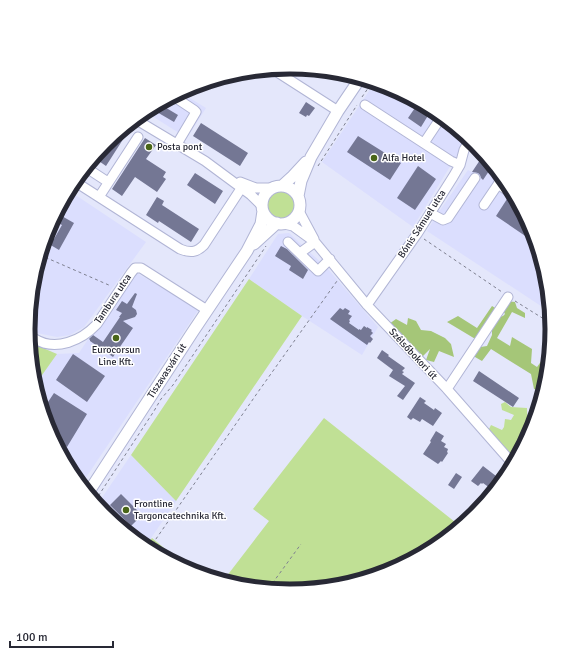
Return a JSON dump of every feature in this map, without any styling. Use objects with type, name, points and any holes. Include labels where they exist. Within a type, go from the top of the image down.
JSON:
[{"type":"main road","points":[[247,251],[280,224],[292,221],[298,214],[300,206],[298,196],[301,181],[311,157],[338,111],[357,82]]},
{"type":"main road","points":[[282,186],[311,157]]},
{"type":"main road","points":[[280,224],[267,218],[262,201],[264,196],[271,188],[282,186],[290,188],[298,196]]},
{"type":"main road","points":[[247,251],[261,224],[263,208]]},
{"type":"main road","name":"Tiszavasvári út","points":[[91,488],[247,251]]},
{"type":"street","points":[[280,74],[338,111]]},
{"type":"street","points":[[177,144],[196,112],[178,100]]},
{"type":"street","points":[[365,105],[424,144],[460,165]]},
{"type":"street","points":[[424,144],[439,121]]},
{"type":"street","points":[[140,122],[205,161],[244,188],[263,208]]},
{"type":"street","points":[[99,197],[138,137]]},
{"type":"street","name":"Bónis Sámuel utca","points":[[367,305],[417,234],[460,165],[467,145]]},
{"type":"street","points":[[90,171],[108,182]]},
{"type":"street","points":[[430,213],[443,220],[448,218],[475,178]]},
{"type":"street","points":[[484,205],[499,183]]},
{"type":"street","points":[[80,185],[186,252],[199,250],[204,245],[244,188]]},
{"type":"street","points":[[244,188],[271,188]]},
{"type":"street","points":[[299,210],[315,242]]},
{"type":"street","points":[[280,224],[293,226],[315,242]]},
{"type":"street","points":[[288,242],[318,271],[330,259]]},
{"type":"street","points":[[300,253],[315,242]]},
{"type":"street","name":"Szélsőbokori út","points":[[315,242],[367,305],[446,389],[509,459]]},
{"type":"street","name":"Tambura utca","points":[[36,339],[52,345],[71,342],[85,335],[98,324],[130,272],[135,268],[141,268],[207,310]]},
{"type":"street","points":[[446,389],[508,297]]},
{"type":"path","points":[[317,167],[370,86]]},
{"type":"path","points":[[417,234],[508,297],[544,319]]},
{"type":"path","points":[[98,497],[161,399],[173,385],[267,244]]},
{"type":"path","points":[[46,258],[119,290]]},
{"type":"path","points":[[153,544],[342,274]]},
{"type":"path","points":[[274,583],[301,544]]},
{"type":"shaded area","points":[[372,87],[403,100],[432,116],[464,143],[413,227],[322,162]]},
{"type":"shaded area","points":[[186,96],[206,108],[187,138],[150,115]]},
{"type":"shaded area","points":[[481,159],[502,187],[519,216],[526,231],[536,263],[543,295],[544,308],[427,231],[468,170],[472,172]]},
{"type":"shaded area","points":[[74,194],[146,242],[84,327],[70,335],[57,337],[35,332],[35,328],[37,295],[44,263],[54,231]]},
{"type":"shaded area","points":[[289,233],[328,269],[378,327],[362,355],[249,279],[278,234]]},
{"type":"shaded area","points":[[133,271],[199,309],[85,479],[69,456],[54,426],[40,378],[57,354],[79,353]]},
{"type":"shaded area","points":[[131,455],[177,500],[149,541],[122,520],[101,500]]},
{"type":"green space","points":[[281,190],[292,194],[296,205],[292,216],[281,220],[270,216],[266,205],[270,194]]},
{"type":"green space","points":[[249,279],[302,316],[176,501],[131,455]]},
{"type":"green space","points":[[505,301],[515,302],[517,308],[525,313],[525,318],[512,312],[497,338],[510,346],[512,337],[532,349],[531,363],[537,367],[543,358],[537,390],[534,389],[531,374],[491,349],[482,361],[475,357],[474,348],[487,346],[492,335],[492,324],[496,318],[505,314],[501,307]]},
{"type":"green space","points":[[492,306],[497,309],[477,340],[447,322],[458,316],[477,328]]},
{"type":"green space","points":[[408,318],[416,321],[421,330],[431,331],[445,338],[451,344],[454,357],[439,351],[434,362],[426,360],[430,349],[421,358],[389,324],[396,319],[407,325]]},
{"type":"green space","points":[[36,345],[57,354],[40,378]]},
{"type":"green space","points":[[505,402],[511,407],[527,408],[529,418],[526,426],[512,455],[488,431],[491,425],[502,430],[505,419],[511,420],[514,415],[502,410],[501,404]]},
{"type":"green space","points":[[324,418],[455,522],[432,541],[403,557],[372,570],[340,579],[307,583],[273,583],[227,576],[269,521],[253,509]]},
{"type":"green space","points":[[152,538],[171,554],[162,549],[149,542]]},
{"type":"building","points":[[306,102],[315,108],[309,116],[307,115],[306,117],[299,113]]},
{"type":"building","points":[[165,107],[178,115],[174,122],[156,112]]},
{"type":"building","points":[[416,107],[429,114],[421,127],[408,118]]},
{"type":"building","points":[[201,123],[248,153],[240,166],[193,136]]},
{"type":"building","points":[[128,132],[106,166],[98,160]]},
{"type":"building","name":"Alfa Hotel","points":[[358,136],[401,163],[390,180],[347,152]]},
{"type":"building","points":[[145,138],[156,145],[146,159],[166,172],[163,177],[166,179],[157,192],[135,177],[122,196],[112,189]]},
{"type":"building","points":[[481,159],[490,170],[483,180],[478,173],[472,172]]},
{"type":"building","points":[[418,166],[436,179],[415,210],[397,198]]},
{"type":"building","points":[[195,173],[223,191],[215,204],[187,185]]},
{"type":"building","points":[[157,197],[164,201],[162,205],[199,229],[191,242],[159,221],[158,223],[146,215]]},
{"type":"building","points":[[507,199],[511,202],[528,238],[496,216]]},
{"type":"building","points":[[61,216],[74,223],[59,250],[50,244],[52,238],[54,239],[62,225],[58,223]]},
{"type":"building","points":[[281,246],[287,249],[308,270],[303,279],[289,270],[291,266],[275,256]]},
{"type":"building","name":"Eurocorsun Line Kft.","points":[[135,293],[137,294],[132,307],[136,310],[137,314],[135,317],[123,321],[133,328],[113,357],[89,339],[93,335],[103,342],[122,313],[116,310],[122,301],[127,304]]},
{"type":"building","points":[[340,308],[343,310],[345,308],[350,311],[348,314],[352,316],[349,323],[359,330],[361,330],[364,326],[372,330],[371,331],[373,333],[370,336],[373,339],[370,343],[369,342],[367,345],[330,319]]},
{"type":"building","points":[[382,350],[405,368],[402,371],[404,372],[402,374],[415,383],[403,400],[397,396],[405,386],[389,376],[393,370],[377,358]]},
{"type":"building","points":[[73,354],[105,376],[87,402],[56,380]]},
{"type":"building","points":[[479,371],[519,398],[513,407],[473,381]]},
{"type":"building","points":[[54,393],[87,414],[67,447],[63,444],[54,426],[47,404]]},
{"type":"building","points":[[420,397],[426,401],[424,403],[434,410],[435,408],[442,413],[433,426],[422,419],[420,422],[413,418],[411,420],[407,417]]},
{"type":"building","points":[[436,431],[444,436],[441,441],[446,444],[444,447],[448,449],[448,453],[442,462],[441,461],[438,464],[423,454]]},
{"type":"building","points":[[483,466],[496,476],[498,473],[499,474],[489,488],[483,483],[478,486],[471,481]]},
{"type":"building","points":[[456,473],[462,477],[454,489],[448,485]]},
{"type":"building","name":"Frontline Targoncatechnika Kft.","points":[[121,494],[142,515],[131,526],[110,505]]},
{"type":"place","name":"Posta pont","points":[[149,147]]},
{"type":"place","name":"Alfa Hotel","points":[[374,158]]},
{"type":"place","name":"Eurocorsun Line Kft.","points":[[116,338]]},
{"type":"place","name":"Frontline Targoncatechnika Kft.","points":[[126,510]]}]
